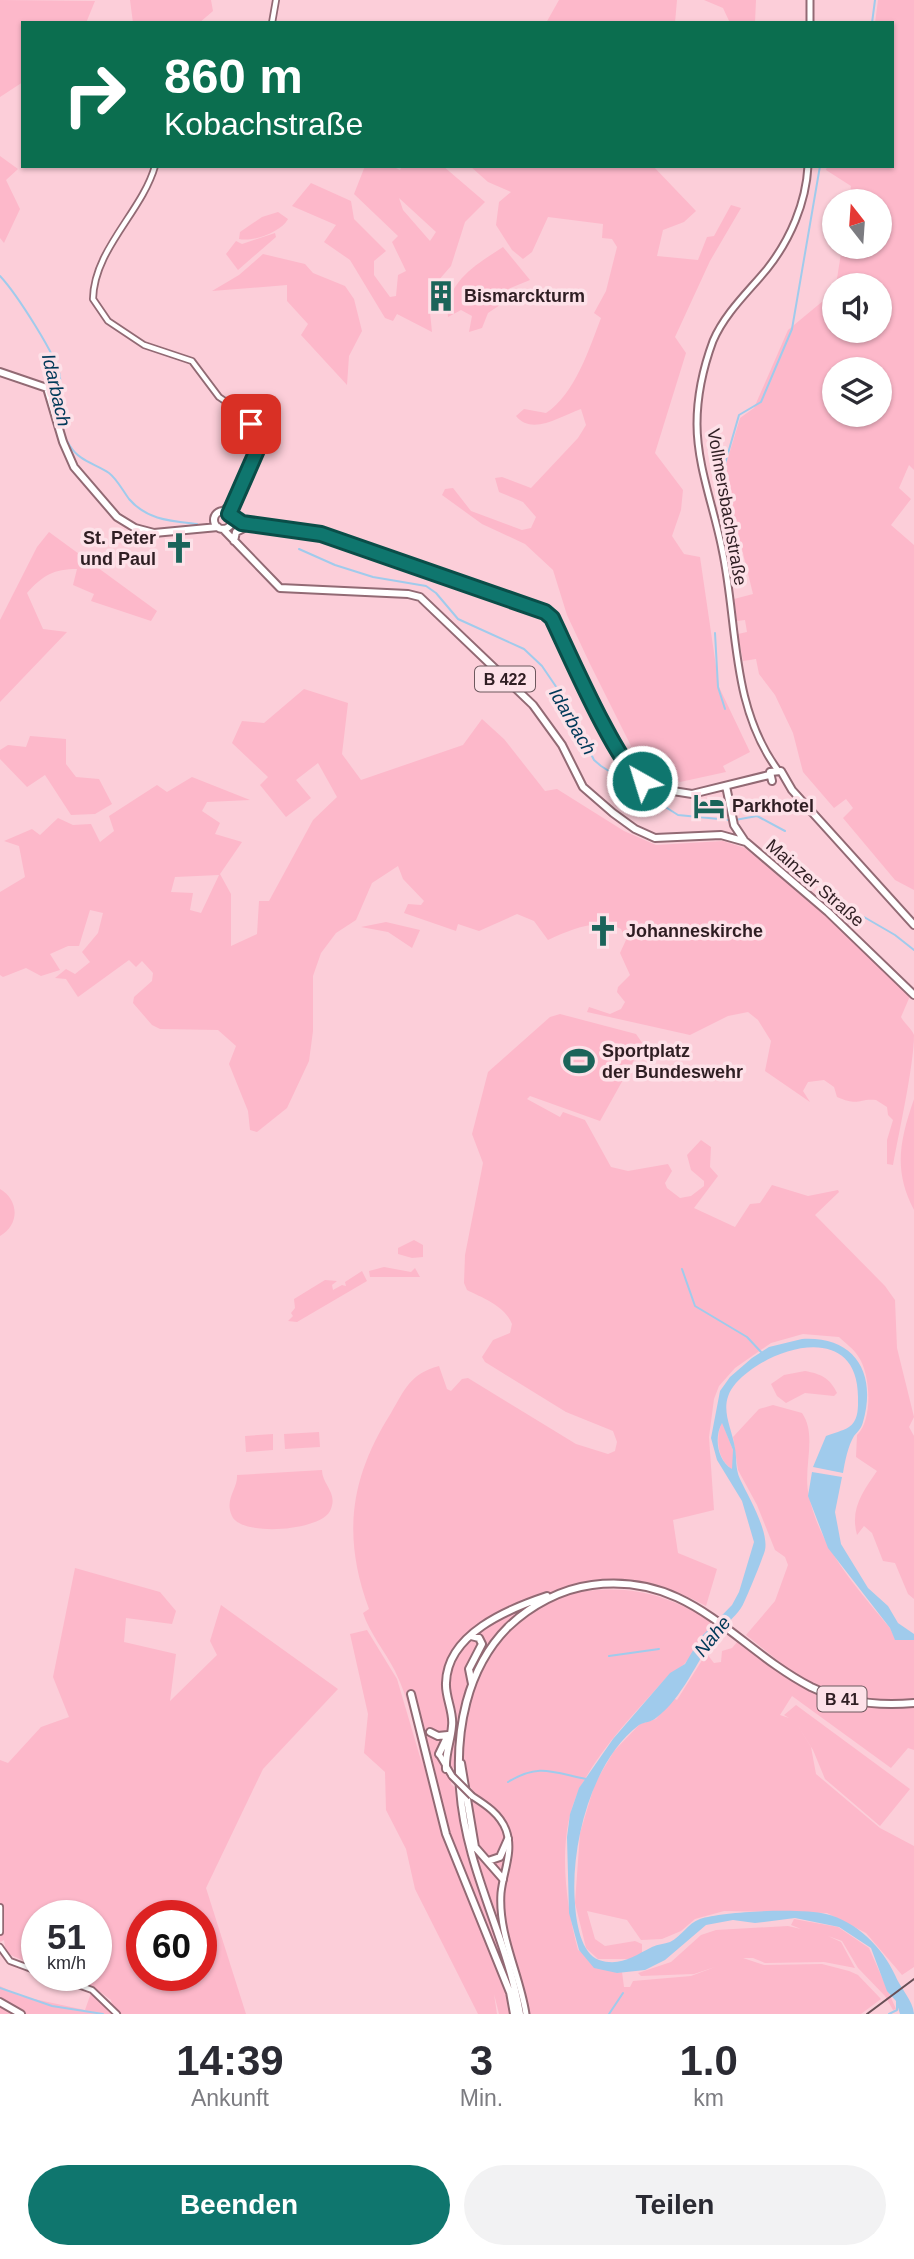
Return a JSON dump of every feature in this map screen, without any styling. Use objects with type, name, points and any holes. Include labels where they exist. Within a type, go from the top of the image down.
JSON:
[{"type":"main road","points":[[810,0],[810,21]]},
{"type":"main road","name":"Vollmersbachstraße","points":[[775,776],[737,667],[726,572],[699,447],[697,407],[700,382],[715,337],[789,236],[803,195],[808,168]]},
{"type":"main road","points":[[0,372],[21,381],[42,384],[50,394],[68,455],[111,511],[128,524],[150,533],[221,528],[230,526],[227,514]]},
{"type":"main road","points":[[200,528],[227,514],[253,525],[321,534],[548,614],[617,748],[637,778],[660,789],[685,794],[775,776],[792,790],[914,923]]},
{"type":"main road","points":[[215,519],[280,588],[418,596],[427,571]]},
{"type":"main road","points":[[234,541],[239,528],[253,525]]},
{"type":"main road","name":"Mainzer Straße","points":[[418,596],[533,705],[562,745],[583,787],[613,813],[655,838],[721,835],[746,842],[795,881],[914,995]]},
{"type":"main road","name":"B 422","points":[[726,786],[736,831],[746,842]]},
{"type":"main road","name":"B 422","points":[[721,835],[736,831]]},
{"type":"main road","name":"B 41","points":[[520,2014],[468,1844],[459,1758],[462,1727],[472,1684],[486,1656],[507,1629],[534,1607],[565,1592],[587,1586],[633,1584],[677,1596],[711,1615],[778,1666],[812,1687],[844,1700],[878,1705],[914,1703]]},
{"type":"main road","points":[[446,1769],[449,1733],[447,1671],[457,1651],[471,1636],[522,1605],[565,1592]]},
{"type":"main road","points":[[471,1636],[479,1638],[482,1644],[469,1669],[472,1684]]},
{"type":"main road","points":[[411,1694],[446,1834],[510,1995]]},
{"type":"main road","points":[[430,1732],[438,1736],[449,1733]]},
{"type":"main road","points":[[449,1733],[439,1754],[446,1769],[472,1796],[498,1816],[508,1839],[503,1879],[503,1920],[526,2014]]},
{"type":"main road","points":[[459,1758],[466,1777],[475,1847],[503,1879]]},
{"type":"main road","points":[[487,1861],[500,1857],[508,1839]]},
{"type":"main road","points":[[499,1940],[514,2014]]},
{"type":"main road","points":[[0,2002],[21,2014]]},
{"type":"street","points":[[272,21],[276,0]]},
{"type":"street","points":[[154,168],[150,182],[121,226],[99,274],[93,299],[104,317],[144,345],[192,360],[219,397],[244,414],[251,424],[257,441],[256,456],[227,514]]},
{"type":"street","points":[[0,1906],[0,1932]]},
{"type":"street","points":[[0,1947],[10,1961],[21,1965]]},
{"type":"street","points":[[93,1991],[117,2014]]},
{"type":"shaded area","points":[[0,0],[95,1],[87,21],[21,21],[21,83],[0,97]]},
{"type":"shaded area","points":[[130,0],[211,0],[213,11],[201,21],[133,21]]},
{"type":"shaded area","points":[[559,0],[677,0],[675,21],[547,21]]},
{"type":"shaded area","points":[[704,0],[756,0],[755,21],[729,21],[723,8]]},
{"type":"shaded area","points":[[878,0],[914,0],[914,470],[909,465],[899,488],[911,499],[891,525],[914,545],[914,890],[895,880],[843,818],[853,808],[846,799],[834,808],[803,772],[793,733],[775,695],[759,674],[756,659],[743,661],[738,634],[747,632],[745,620],[737,621],[734,599],[753,594],[730,500],[720,502],[721,481],[740,418],[754,408],[788,330],[822,302],[822,343],[892,343],[892,273],[838,273],[840,259],[892,259],[892,189],[851,189],[851,186],[826,168],[894,168],[894,21],[875,21]]},
{"type":"shaded area","points":[[0,156],[18,169],[6,180],[20,209],[4,243],[0,238]]},
{"type":"shaded area","points":[[364,168],[445,168],[485,202],[465,222],[451,266],[431,289],[429,302],[432,332],[397,314],[393,321],[385,318],[350,260],[324,242],[336,225],[292,206],[311,183],[351,201],[354,219],[386,251],[374,261],[374,275],[390,297],[396,296],[398,275],[406,271],[392,242],[398,236],[354,194]],"holes":[[[399,198],[436,232],[430,241],[403,210]]]},
{"type":"shaded area","points":[[472,168],[655,168],[696,211],[684,222],[663,230],[657,256],[698,260],[707,237],[714,236],[731,205],[741,208],[710,261],[675,337],[686,353],[655,453],[683,490],[681,510],[672,536],[684,554],[700,557],[719,687],[750,752],[723,766],[726,772],[680,782],[645,765],[633,750],[590,664],[567,615],[553,570],[525,544],[482,524],[442,495],[445,489],[453,488],[471,511],[522,530],[531,528],[536,517],[523,502],[499,492],[495,478],[502,477],[531,488],[578,438],[586,425],[581,409],[556,420],[538,424],[523,422],[516,416],[524,409],[546,413],[573,383],[601,318],[594,313],[606,291],[617,247],[612,239],[602,238],[603,224],[548,217],[532,252],[523,259],[512,250],[496,225],[499,202],[511,192],[488,182]]},
{"type":"shaded area","points":[[278,212],[288,219],[280,228],[259,237],[239,239],[240,232],[262,217]]},
{"type":"shaded area","points":[[275,233],[276,237],[238,270],[226,254],[236,241],[242,244]]},
{"type":"shaded area","points":[[503,247],[530,280],[496,294],[500,305],[488,313],[482,328],[469,332],[472,316],[461,310],[448,317],[452,294],[457,284],[473,267]]},
{"type":"shaded area","points":[[263,254],[305,264],[313,273],[345,286],[354,299],[362,331],[349,356],[347,385],[301,335],[308,324],[287,301],[287,285],[212,291],[239,275]]},
{"type":"shaded area","points":[[49,532],[157,611],[151,621],[91,601],[94,594],[73,585],[77,569],[49,574],[27,593],[43,629],[67,632],[0,702],[0,620],[37,547]]},
{"type":"shaded area","points":[[304,689],[348,703],[342,754],[361,780],[463,745],[482,719],[504,739],[545,791],[557,789],[624,831],[656,845],[723,841],[745,848],[826,916],[910,996],[901,1017],[914,1035],[913,1048],[893,1165],[887,1164],[887,1140],[893,1120],[888,1115],[887,1107],[876,1100],[855,1102],[837,1097],[834,1087],[824,1080],[808,1082],[803,1091],[810,1102],[765,1071],[771,1041],[758,1020],[748,1012],[728,1016],[690,1035],[587,1012],[589,1007],[610,1014],[621,1009],[625,1002],[617,992],[618,987],[630,975],[620,953],[626,940],[621,929],[603,924],[594,925],[548,940],[534,921],[517,914],[479,931],[458,924],[456,931],[404,913],[408,904],[421,905],[424,901],[403,879],[398,866],[372,883],[356,920],[336,933],[321,953],[313,976],[313,1031],[309,1061],[287,1108],[257,1132],[250,1130],[248,1111],[229,1064],[236,1046],[218,1030],[160,1029],[152,1025],[133,1003],[134,997],[152,981],[153,973],[142,961],[136,967],[129,960],[78,997],[66,979],[55,978],[66,969],[75,974],[90,962],[82,952],[98,933],[103,913],[90,910],[79,946],[68,946],[50,954],[60,970],[41,976],[26,968],[3,977],[0,975],[0,892],[25,877],[19,846],[4,841],[32,829],[40,835],[58,818],[73,825],[91,824],[100,842],[114,831],[109,816],[157,785],[167,792],[192,777],[250,800],[207,802],[202,811],[220,823],[215,834],[242,842],[220,874],[231,894],[231,946],[257,934],[259,901],[269,901],[313,820],[337,797],[318,763],[296,780],[311,798],[286,817],[260,785],[268,777],[232,743],[242,721],[264,723]],"holes":[[[219,875],[201,913],[190,910],[193,893],[171,892],[175,877]]]},
{"type":"shaded area","points":[[30,736],[66,739],[66,764],[76,777],[99,779],[112,804],[95,814],[71,815],[45,775],[27,787],[0,759],[0,750],[8,745],[26,747]]},
{"type":"shaded area","points":[[386,922],[420,930],[412,948],[388,932],[361,927]]},
{"type":"shaded area","points":[[560,1014],[636,1034],[643,1044],[600,1121],[530,1096],[527,1099],[560,1117],[563,1112],[585,1120],[611,1167],[628,1171],[668,1164],[672,1171],[665,1183],[667,1188],[680,1198],[691,1196],[704,1186],[704,1181],[691,1170],[687,1155],[701,1140],[711,1147],[710,1167],[718,1176],[694,1208],[735,1227],[750,1204],[760,1203],[772,1185],[808,1196],[838,1190],[815,1215],[885,1286],[895,1300],[897,1348],[914,1417],[909,1427],[914,1436],[914,1599],[908,1594],[895,1563],[883,1561],[872,1533],[864,1526],[857,1535],[855,1526],[856,1509],[862,1494],[877,1471],[856,1457],[857,1435],[866,1419],[868,1408],[868,1385],[862,1364],[854,1351],[839,1337],[803,1334],[771,1343],[735,1368],[719,1386],[714,1399],[709,1437],[714,1510],[673,1520],[678,1553],[717,1569],[706,1606],[677,1592],[648,1583],[618,1579],[586,1581],[588,1591],[622,1590],[654,1595],[714,1623],[684,1664],[665,1679],[598,1758],[572,1806],[565,1847],[565,1868],[569,1911],[578,1950],[617,1973],[622,1972],[624,1987],[630,1987],[633,1981],[691,1976],[715,1967],[694,1974],[641,1976],[638,1973],[671,1962],[701,1935],[716,1930],[788,1926],[801,1929],[791,1925],[794,1919],[838,1927],[869,1948],[896,2009],[893,2010],[885,1996],[858,1968],[842,1941],[828,1936],[841,1942],[855,1968],[824,1962],[765,1963],[753,1958],[743,1958],[764,1965],[822,1964],[858,1975],[881,1999],[861,2014],[499,2014],[494,1994],[497,2014],[478,2014],[415,1889],[406,1849],[386,1810],[385,1772],[364,1753],[368,1714],[350,1634],[367,1630],[397,1679],[423,1767],[405,1694],[363,1613],[369,1609],[355,1557],[353,1532],[354,1508],[366,1461],[409,1384],[421,1373],[439,1366],[447,1389],[451,1391],[462,1379],[468,1378],[576,1444],[608,1454],[615,1451],[617,1442],[613,1431],[566,1412],[485,1362],[482,1357],[493,1340],[510,1333],[512,1324],[499,1307],[467,1290],[464,1283],[465,1255],[483,1163],[472,1134],[488,1072],[550,1017]],"holes":[[[453,1767],[472,1789],[472,1803],[451,1784]]]},
{"type":"shaded area","points":[[914,1099],[914,1210],[903,1182],[901,1155],[905,1128]]},
{"type":"shaded area","points":[[0,1189],[11,1199],[15,1212],[11,1226],[0,1236]]},
{"type":"shaded area","points":[[414,1240],[423,1245],[423,1257],[412,1258],[398,1254],[398,1248]]},
{"type":"shaded area","points":[[384,1267],[411,1272],[415,1268],[420,1277],[370,1277],[369,1271]]},
{"type":"shaded area","points":[[362,1271],[367,1281],[297,1322],[288,1321],[293,1316],[291,1313],[295,1308],[294,1299],[325,1280],[337,1281],[332,1285],[333,1290],[342,1285],[346,1286],[345,1282]]},
{"type":"shaded area","points":[[805,1371],[824,1378],[837,1393],[834,1396],[805,1393],[786,1403],[777,1396],[771,1384],[784,1375]]},
{"type":"shaded area","points":[[773,1405],[802,1413],[807,1422],[809,1496],[822,1533],[841,1567],[890,1628],[895,1639],[914,1640],[914,1750],[908,1748],[891,1768],[792,1696],[780,1715],[789,1718],[784,1715],[796,1705],[910,1789],[880,1826],[825,1779],[813,1750],[795,1721],[811,1747],[816,1774],[880,1828],[914,1846],[914,1967],[902,1975],[866,1933],[827,1913],[724,1911],[695,1919],[681,1931],[662,1939],[641,1940],[627,1920],[587,1911],[595,1939],[605,1946],[635,1941],[642,1944],[642,1953],[632,1959],[598,1959],[586,1948],[575,1903],[580,1833],[595,1783],[614,1751],[640,1724],[656,1719],[673,1698],[677,1700],[721,1630],[721,1635],[707,1654],[714,1663],[721,1662],[722,1651],[732,1648],[738,1641],[775,1670],[781,1663],[746,1635],[775,1601],[788,1565],[785,1557],[775,1550],[757,1505],[738,1470],[733,1437],[759,1409]]},
{"type":"shaded area","points":[[722,1422],[733,1450],[733,1470],[724,1461],[719,1448]]},
{"type":"shaded area","points":[[319,1432],[320,1447],[285,1449],[284,1434]]},
{"type":"shaded area","points":[[273,1434],[273,1450],[246,1452],[245,1436]]},
{"type":"shaded area","points":[[322,1470],[333,1499],[330,1511],[323,1518],[297,1527],[264,1529],[238,1523],[232,1516],[230,1499],[237,1475]]},
{"type":"shaded area","points":[[75,1568],[160,1592],[176,1611],[172,1624],[126,1618],[124,1642],[176,1654],[170,1701],[217,1655],[210,1641],[221,1605],[338,1689],[263,1769],[206,1888],[210,1900],[126,1900],[126,1991],[217,1991],[217,1923],[246,2014],[114,2014],[111,2000],[99,1991],[112,1991],[112,1900],[21,1900],[21,1960],[6,1953],[4,1940],[0,1942],[0,1760],[8,1763],[41,1727],[69,1717],[53,1677]]},
{"type":"shaded area","points":[[0,1986],[20,1996],[85,2010],[91,1993],[113,2014],[0,2014]]},
{"type":"water","points":[[802,1339],[836,1344],[848,1351],[858,1361],[864,1373],[867,1404],[863,1422],[850,1444],[843,1473],[813,1467],[826,1436],[849,1427],[855,1421],[857,1413],[858,1397],[854,1373],[844,1357],[829,1349],[810,1347],[770,1358],[751,1370],[730,1391],[726,1407],[737,1471],[761,1524],[765,1550],[741,1608],[719,1632],[674,1700],[666,1710],[639,1725],[622,1741],[596,1782],[580,1832],[576,1857],[574,1881],[578,1928],[593,1957],[614,1962],[627,1960],[654,1946],[670,1942],[696,1921],[711,1916],[782,1911],[826,1914],[858,1929],[876,1946],[909,1999],[914,2014],[900,2014],[896,2001],[887,1991],[871,1948],[839,1927],[795,1918],[755,1923],[733,1920],[706,1925],[665,1960],[645,1970],[617,1973],[594,1968],[579,1950],[569,1913],[567,1837],[570,1814],[579,1788],[613,1739],[670,1673],[685,1664],[701,1637],[732,1605],[739,1592],[754,1542],[742,1501],[717,1460],[711,1438],[720,1391],[730,1377],[769,1347]],"holes":[[[722,1423],[733,1450],[732,1469],[723,1460],[718,1448]]]},
{"type":"water","points":[[812,1472],[842,1477],[835,1512],[841,1544],[868,1588],[888,1606],[898,1623],[914,1634],[914,1640],[895,1640],[890,1628],[828,1548],[808,1496]]},
{"type":"waterway","points":[[872,21],[875,0]]},
{"type":"waterway","points":[[720,481],[739,415],[761,402],[792,329],[820,168]]},
{"type":"waterway","name":"Idarbach","points":[[0,276],[35,325],[52,355],[60,377],[63,430],[74,451],[109,473],[129,499],[144,511],[160,518],[197,524]]},
{"type":"waterway","name":"Idarbach","points":[[299,549],[335,565],[373,577],[426,586],[436,593],[458,619],[524,649],[542,666],[561,694],[594,760],[601,766],[678,815],[729,820]]},
{"type":"waterway","points":[[715,633],[718,687],[725,709]]},
{"type":"waterway","name":"Idarbach","points":[[735,820],[757,816],[785,831]]},
{"type":"waterway","name":"Idarbach","points":[[864,917],[914,950]]},
{"type":"waterway","points":[[682,1269],[695,1306],[747,1337],[762,1353]]},
{"type":"waterway","points":[[609,1656],[659,1649]]},
{"type":"waterway","points":[[508,1782],[537,1771],[586,1779]]},
{"type":"waterway","points":[[0,1988],[52,2006],[103,2014]]},
{"type":"waterway","points":[[609,2014],[623,1993]]},
{"type":"waterway","name":"Nahe","points":[[889,2014],[897,2010],[897,1999]]},
{"type":"railway","points":[[867,2014],[914,1979]]},
{"type":"place","name":"Bismarckturm","points":[[441,296]]},
{"type":"place","name":"St. Peter und Paul","points":[[179,548]]},
{"type":"place","name":"Parkhotel","points":[[709,806]]},
{"type":"place","name":"Johanneskirche","points":[[603,931]]},
{"type":"place","name":"Sportplatz der Bundeswehr","points":[[579,1061]]},
{"type":"route","points":[[251,424],[258,448],[232,501],[229,514],[233,519],[242,523],[321,534],[545,612],[552,618],[617,748],[634,776],[642,781]]}]
